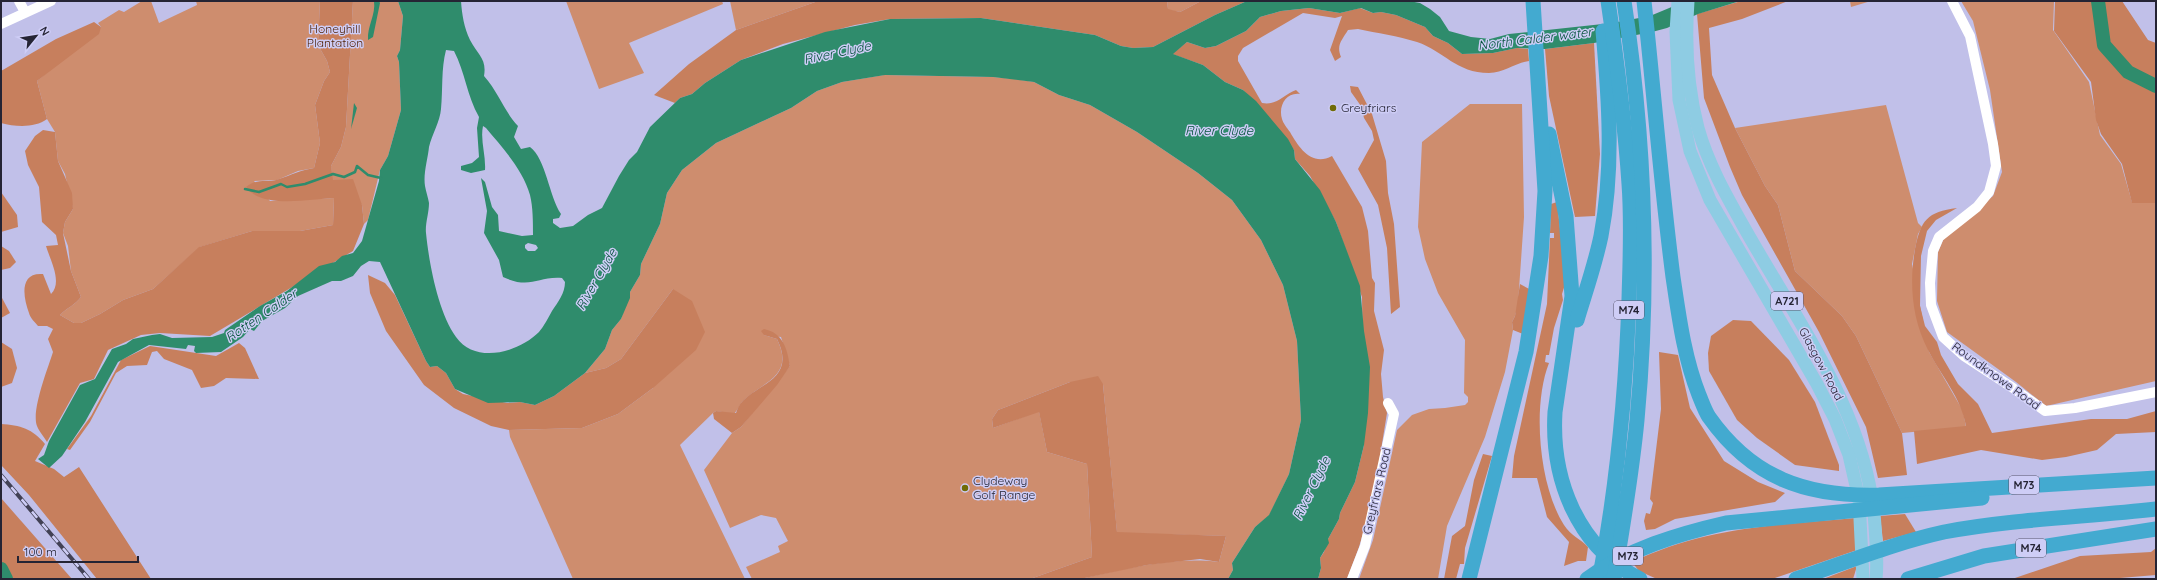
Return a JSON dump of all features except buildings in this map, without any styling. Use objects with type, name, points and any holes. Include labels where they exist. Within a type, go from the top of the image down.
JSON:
[{"type":"highway","name":"M74","points":[[1600,1],[1607,23]]},
{"type":"highway","name":"M74","points":[[1600,579],[1609,529],[1620,435],[1627,364],[1630,278],[1629,185],[1609,41],[1607,23],[1608,1]]},
{"type":"highway","name":"M74","points":[[1614,579],[1627,503],[1637,421],[1643,306],[1643,187],[1631,47],[1624,1]]},
{"type":"highway","name":"M73","points":[[1644,5],[1667,230],[1680,328],[1690,373],[1708,416],[1734,447],[1765,472],[1800,487],[1839,494],[1893,500],[2156,481]]},
{"type":"highway","name":"M74","points":[[1469,579],[1526,352],[1542,256],[1545,191],[1539,78],[1533,7]]},
{"type":"highway","name":"M74","points":[[1560,383],[1595,260],[1606,202],[1610,150],[1609,41]]},
{"type":"highway","name":"M74","points":[[1539,78],[1566,216],[1572,272],[1571,310],[1555,412],[1555,447],[1560,479],[1580,523],[1597,546],[1620,567],[1640,579]]},
{"type":"highway","name":"M73","points":[[1587,579],[1637,551],[1672,537],[1726,523],[1838,512],[1893,500],[2156,478]]},
{"type":"highway","name":"M74","points":[[1796,579],[1909,541],[1944,532],[2156,509]]},
{"type":"highway","name":"M74","points":[[1908,579],[1984,556],[2156,529]]},
{"type":"main road","name":"A721","points":[[1678,1],[1681,29]]},
{"type":"main road","name":"A721","points":[[1681,29],[1688,1]]},
{"type":"main road","name":"Glasgow Road","points":[[1681,29],[1678,81],[1685,136],[1699,177],[1710,200],[1828,403],[1849,455],[1859,499],[1863,579]]},
{"type":"main road","name":"Glasgow Road","points":[[1681,29],[1688,62],[1693,102],[1699,128],[1708,155],[1726,195],[1831,378],[1853,426],[1868,475],[1874,506],[1877,568],[1876,579]]},
{"type":"street","points":[[19,1],[25,12]]},
{"type":"street","points":[[1,24],[50,1]]},
{"type":"street","name":"Roundknowe Road","points":[[1952,1],[1970,36],[1993,144],[1996,166],[1989,192],[1976,206],[1939,237],[1933,251],[1930,283],[1931,305],[1943,338],[1964,356],[2045,411],[2075,408],[2156,392]]},
{"type":"street","name":"Greyfriars Road","points":[[1352,579],[1365,546],[1394,414],[1388,403]]},
{"type":"shaded area","points":[[142,1],[151,1],[159,23],[197,5],[196,1],[320,1],[318,45],[327,61],[330,72],[324,81],[315,105],[320,143],[314,168],[298,171],[277,180],[254,181],[270,201],[334,198],[333,225],[300,231],[252,231],[200,247],[153,289],[123,300],[100,314],[81,323],[74,323],[60,315],[81,297],[71,271],[68,246],[63,233],[65,222],[73,209],[65,174],[58,161],[55,132],[47,119],[37,81],[101,27],[98,23],[119,10],[124,12]]},
{"type":"shaded area","points":[[353,1],[398,1],[403,16],[400,50],[397,56],[399,62],[401,110],[388,156],[380,170],[368,220],[364,224],[362,205],[332,180],[331,166],[341,147],[346,127]]},
{"type":"shaded area","points":[[566,1],[722,1],[723,4],[629,43],[644,73],[599,89]]},
{"type":"shaded area","points":[[730,1],[818,1],[736,30]]},
{"type":"shaded area","points":[[1167,1],[1201,1],[1180,12],[1168,10]]},
{"type":"shaded area","points":[[1850,1],[1871,1],[1851,7]]},
{"type":"shaded area","points":[[1961,1],[2054,1],[2053,30],[2089,82],[2100,135],[2121,164],[2132,202],[2156,203],[2156,381],[2046,406],[2016,382],[1947,332],[1937,301],[1938,252],[1944,238],[1993,196],[2002,172],[1990,90],[1973,21]]},
{"type":"shaded area","points":[[884,75],[993,77],[1015,79],[1034,82],[1059,95],[1090,105],[1137,132],[1198,173],[1232,200],[1261,240],[1283,285],[1297,341],[1301,420],[1289,474],[1269,516],[1255,527],[1232,563],[1233,570],[1228,579],[1080,579],[1149,564],[1184,561],[1219,562],[1226,536],[1117,533],[1103,384],[1070,382],[998,410],[992,419],[993,428],[1039,411],[1047,452],[1087,464],[1092,557],[1030,579],[752,579],[746,567],[780,552],[778,546],[788,541],[776,518],[761,515],[730,528],[704,470],[732,433],[741,427],[790,366],[781,337],[764,335],[777,339],[781,351],[782,361],[780,369],[776,375],[745,399],[734,414],[716,411],[680,445],[745,579],[573,579],[510,437],[509,430],[582,428],[618,414],[653,388],[673,289],[621,359],[606,368],[585,373],[605,349],[612,330],[621,319],[630,292],[640,275],[641,264],[660,224],[667,193],[682,170],[716,143],[791,108],[817,91],[842,82]]},
{"type":"shaded area","points":[[1470,104],[1522,104],[1524,217],[1518,304],[1512,322],[1513,330],[1505,372],[1485,437],[1447,526],[1438,579],[1359,579],[1373,540],[1397,430],[1412,415],[1429,409],[1465,405],[1468,402],[1468,397],[1464,393],[1465,340],[1438,293],[1425,259],[1418,227],[1422,142]]},
{"type":"shaded area","points":[[1886,105],[1918,223],[1922,227],[1918,234],[1912,264],[1929,352],[1963,411],[1966,427],[1902,433],[1856,336],[1842,316],[1795,271],[1778,205],[1765,186],[1735,128]]},
{"type":"green space","name":"Honeyhill Plantation","points":[[320,1],[353,1],[346,127],[341,147],[331,166],[333,180],[353,179],[362,205],[364,224],[353,251],[210,336],[160,333],[141,335],[108,350],[94,379],[80,383],[47,442],[37,426],[36,410],[53,352],[48,339],[53,329],[47,326],[38,326],[31,318],[24,293],[26,281],[30,277],[35,274],[43,274],[51,294],[56,283],[56,277],[46,246],[58,245],[56,235],[42,222],[39,187],[28,165],[25,151],[35,136],[43,130],[55,132],[58,161],[72,193],[73,209],[65,222],[63,233],[71,271],[81,297],[60,315],[74,323],[81,323],[100,314],[123,300],[153,289],[199,247],[252,231],[300,231],[333,225],[334,198],[300,201],[274,200],[253,194],[246,187],[258,181],[279,179],[300,171],[314,168],[320,143],[315,105],[324,81],[330,72],[327,61],[318,45]]},
{"type":"green space","points":[[818,1],[1167,1],[1168,9],[1180,12],[1201,1],[1247,1],[1215,15],[1153,47],[1133,48],[1121,46],[1095,35],[981,18],[890,19],[855,25],[783,44],[741,60],[705,83],[692,94],[680,98],[675,103],[654,95],[689,64],[736,30]]},
{"type":"green space","points":[[1741,1],[1788,1],[1742,19],[1709,28],[1712,75],[1735,128],[1765,186],[1778,205],[1795,271],[1842,316],[1856,336],[1902,433],[1907,475],[1878,478],[1866,427],[1819,332],[1742,195],[1704,98],[1697,14]]},
{"type":"green space","points":[[2055,1],[2122,1],[2148,40],[2156,43],[2156,203],[2132,203],[2122,164],[2101,134],[2096,120],[2091,82],[2054,31]]},
{"type":"green space","points":[[1309,8],[1340,13],[1360,8],[1373,13],[1381,12],[1396,15],[1425,27],[1433,36],[1448,43],[1462,54],[1493,53],[1517,48],[1528,49],[1529,61],[1494,73],[1478,72],[1459,66],[1417,42],[1358,29],[1348,30],[1339,46],[1341,57],[1335,61],[1330,50],[1342,16],[1335,18],[1303,13],[1243,48],[1238,56],[1238,61],[1262,103],[1272,103],[1296,90],[1300,94],[1291,95],[1284,101],[1281,109],[1283,122],[1302,150],[1307,154],[1318,159],[1325,159],[1332,156],[1362,207],[1368,231],[1372,278],[1375,283],[1374,311],[1384,350],[1381,374],[1383,397],[1387,413],[1373,499],[1359,547],[1347,579],[1318,579],[1321,568],[1320,558],[1355,482],[1364,445],[1362,297],[1336,222],[1310,176],[1295,159],[1294,150],[1243,90],[1225,82],[1203,65],[1172,54],[1187,42],[1205,48],[1216,46],[1246,31],[1260,17],[1281,11]]},
{"type":"green space","points":[[94,22],[101,27],[99,34],[37,81],[47,119],[37,124],[25,126],[1,123],[1,71],[56,39]]},
{"type":"green space","points":[[1594,43],[1600,154],[1595,216],[1575,217],[1549,96],[1545,49]]},
{"type":"green space","points":[[1350,86],[1358,87],[1372,114],[1386,161],[1388,193],[1394,224],[1400,307],[1391,314],[1387,248],[1378,205],[1358,169],[1374,140],[1372,131],[1364,118],[1361,106],[1351,92]]},
{"type":"green space","points":[[1,192],[17,215],[18,227],[1,232]]},
{"type":"green space","points":[[1557,202],[1566,281],[1562,294],[1563,300],[1554,328],[1549,355],[1546,355],[1545,362],[1549,363],[1541,401],[1541,446],[1544,468],[1555,509],[1567,529],[1588,547],[1586,561],[1578,561],[1564,566],[1569,542],[1547,517],[1537,478],[1512,478],[1514,456],[1547,304],[1550,238],[1554,238],[1554,233],[1550,233],[1551,204]]},
{"type":"green space","points":[[1957,208],[1936,220],[1927,231],[1921,256],[1920,306],[1925,326],[1937,342],[1941,355],[1958,384],[1978,404],[1992,433],[2091,419],[2127,419],[2156,411],[2156,432],[2116,434],[2097,450],[2066,457],[2042,460],[1981,450],[1917,464],[1914,431],[1966,426],[1960,406],[1933,360],[1918,326],[1912,288],[1915,249],[1923,224],[1932,215]]},
{"type":"green space","points":[[1,246],[9,251],[16,262],[10,268],[1,270]]},
{"type":"green space","points":[[368,275],[385,283],[395,295],[430,367],[437,366],[446,373],[455,389],[463,394],[507,403],[520,402],[535,405],[554,396],[585,373],[606,368],[621,359],[673,289],[692,301],[705,332],[696,350],[653,388],[618,414],[582,428],[509,430],[491,426],[454,408],[424,385],[386,331],[370,293]]},
{"type":"green space","points":[[1520,284],[1531,290],[1523,334],[1513,330],[1512,322],[1515,316]]},
{"type":"green space","points":[[1,296],[10,313],[1,318]]},
{"type":"green space","points":[[1733,320],[1751,321],[1789,360],[1815,402],[1839,465],[1839,471],[1795,465],[1757,438],[1737,420],[1709,371],[1708,353],[1711,336]]},
{"type":"green space","points":[[764,329],[776,334],[783,342],[790,366],[777,385],[741,427],[732,433],[714,419],[713,413],[716,411],[736,413],[741,403],[749,395],[776,375],[781,366],[782,354],[777,339],[764,335],[761,331]]},
{"type":"green space","points":[[1,342],[12,349],[17,368],[12,383],[1,387]]},
{"type":"green space","points":[[239,343],[245,348],[259,379],[226,378],[214,386],[201,388],[192,370],[164,359],[157,351],[152,352],[147,365],[127,366],[116,373],[90,422],[70,450],[67,449],[91,416],[121,360],[150,346],[216,356]]},
{"type":"green space","points":[[1659,352],[1678,355],[1690,408],[1724,461],[1758,482],[1785,493],[1775,502],[1675,519],[1655,529],[1646,530],[1644,521],[1646,513],[1650,514],[1653,503],[1650,499],[1661,409]]},
{"type":"green space","points":[[1098,376],[1103,384],[1117,532],[1226,536],[1219,562],[1200,559],[1147,565],[1080,579],[1030,579],[1092,557],[1087,464],[1047,452],[1039,412],[993,428],[992,419],[998,410],[1070,382]]},
{"type":"green space","points":[[1,424],[14,425],[31,431],[36,435],[45,444],[35,461],[54,469],[64,477],[79,467],[151,579],[97,579],[29,495],[1,465]]},
{"type":"green space","points":[[1483,454],[1492,456],[1465,548],[1464,564],[1460,564],[1456,579],[1444,579],[1452,536],[1465,526],[1474,480]]},
{"type":"green space","points":[[1,498],[72,579],[1,579]]},
{"type":"green space","points":[[1905,514],[1916,532],[1883,541],[1880,516]]},
{"type":"green space","points":[[1856,518],[1857,550],[1772,579],[1657,579],[1639,571],[1632,562],[1660,550],[1687,541],[1714,535],[1769,526]]},
{"type":"green space","points":[[2156,548],[2156,575],[2108,579],[2012,579],[2080,556],[2151,552]]},
{"type":"green space","points":[[1857,566],[1853,579],[1823,579]]},
{"type":"water","points":[[374,1],[379,1],[380,3],[373,37],[368,40],[374,11]]},
{"type":"water","name":"River Clyde","points":[[398,1],[461,1],[466,30],[470,40],[483,61],[485,70],[484,76],[518,126],[514,137],[521,149],[530,147],[540,160],[544,169],[553,198],[561,214],[559,218],[553,219],[553,223],[560,228],[573,226],[588,215],[602,208],[619,176],[629,160],[637,152],[650,127],[680,98],[692,94],[705,83],[741,60],[825,32],[890,19],[981,18],[1095,35],[1121,46],[1133,48],[1153,47],[1215,15],[1247,1],[1409,1],[1420,3],[1430,9],[1440,17],[1449,31],[1471,37],[1490,39],[1509,34],[1612,23],[1650,16],[1686,1],[1740,1],[1698,14],[1667,28],[1652,32],[1594,43],[1545,49],[1517,48],[1493,53],[1462,54],[1448,43],[1433,36],[1425,27],[1396,15],[1381,12],[1373,13],[1361,8],[1340,13],[1309,8],[1281,11],[1260,17],[1246,31],[1216,46],[1205,48],[1187,42],[1173,54],[1203,65],[1225,82],[1243,90],[1256,101],[1288,139],[1294,150],[1295,159],[1320,190],[1336,222],[1360,286],[1364,331],[1370,367],[1368,413],[1364,445],[1355,482],[1340,513],[1339,519],[1328,539],[1329,543],[1320,558],[1321,568],[1318,579],[1228,579],[1233,570],[1232,563],[1255,527],[1269,515],[1289,474],[1301,420],[1297,341],[1283,285],[1261,240],[1232,200],[1198,173],[1137,132],[1090,105],[1059,95],[1034,82],[993,77],[885,75],[842,82],[817,91],[791,108],[716,143],[682,170],[667,193],[660,224],[641,264],[640,275],[630,292],[630,298],[621,319],[612,330],[605,349],[585,373],[554,396],[535,405],[520,402],[488,403],[455,389],[446,373],[437,366],[430,367],[426,361],[380,262],[369,261],[361,266],[353,276],[341,281],[332,281],[298,296],[285,308],[262,321],[254,331],[250,329],[243,337],[221,352],[196,353],[194,351],[195,346],[188,345],[186,349],[149,345],[118,362],[85,422],[62,456],[49,468],[38,459],[44,455],[49,441],[80,385],[95,379],[112,349],[126,344],[133,339],[152,335],[160,334],[172,338],[212,337],[224,333],[225,330],[260,306],[287,291],[319,266],[335,262],[342,256],[353,253],[362,241],[379,181],[380,170],[388,156],[401,110],[399,62],[397,56],[400,50],[403,16]],"holes":[[[446,50],[454,51],[458,59],[479,117],[477,128],[479,157],[472,163],[461,166],[461,170],[471,173],[485,170],[482,137],[483,126],[499,143],[511,159],[527,186],[530,195],[533,235],[522,236],[499,231],[498,215],[492,207],[485,182],[481,178],[487,211],[484,233],[499,260],[503,277],[513,281],[527,283],[553,278],[562,278],[565,282],[561,297],[539,332],[531,339],[509,350],[486,353],[475,351],[464,346],[450,327],[435,287],[427,245],[426,230],[429,203],[425,186],[425,176],[429,147],[440,114],[442,102],[443,64]],[[528,243],[536,245],[538,248],[535,251],[528,251],[525,248],[525,245]]]},
{"type":"water","points":[[354,103],[357,108],[351,129]]},
{"type":"waterway","name":"North Calder water","points":[[2098,1],[2104,45],[2128,72],[2156,86]]},
{"type":"waterway","points":[[245,189],[259,192],[281,184],[287,187],[305,184],[333,174],[344,177],[355,172],[357,166],[368,175],[381,178]]},
{"type":"waterway","name":"Rotten Calder","points":[[1,569],[6,579]]},
{"type":"railway","points":[[1,475],[89,579]]},
{"type":"place","name":"Greyfriars","points":[[1333,108]]},
{"type":"place","name":"Clydeway Golf Range","points":[[965,488]]}]
